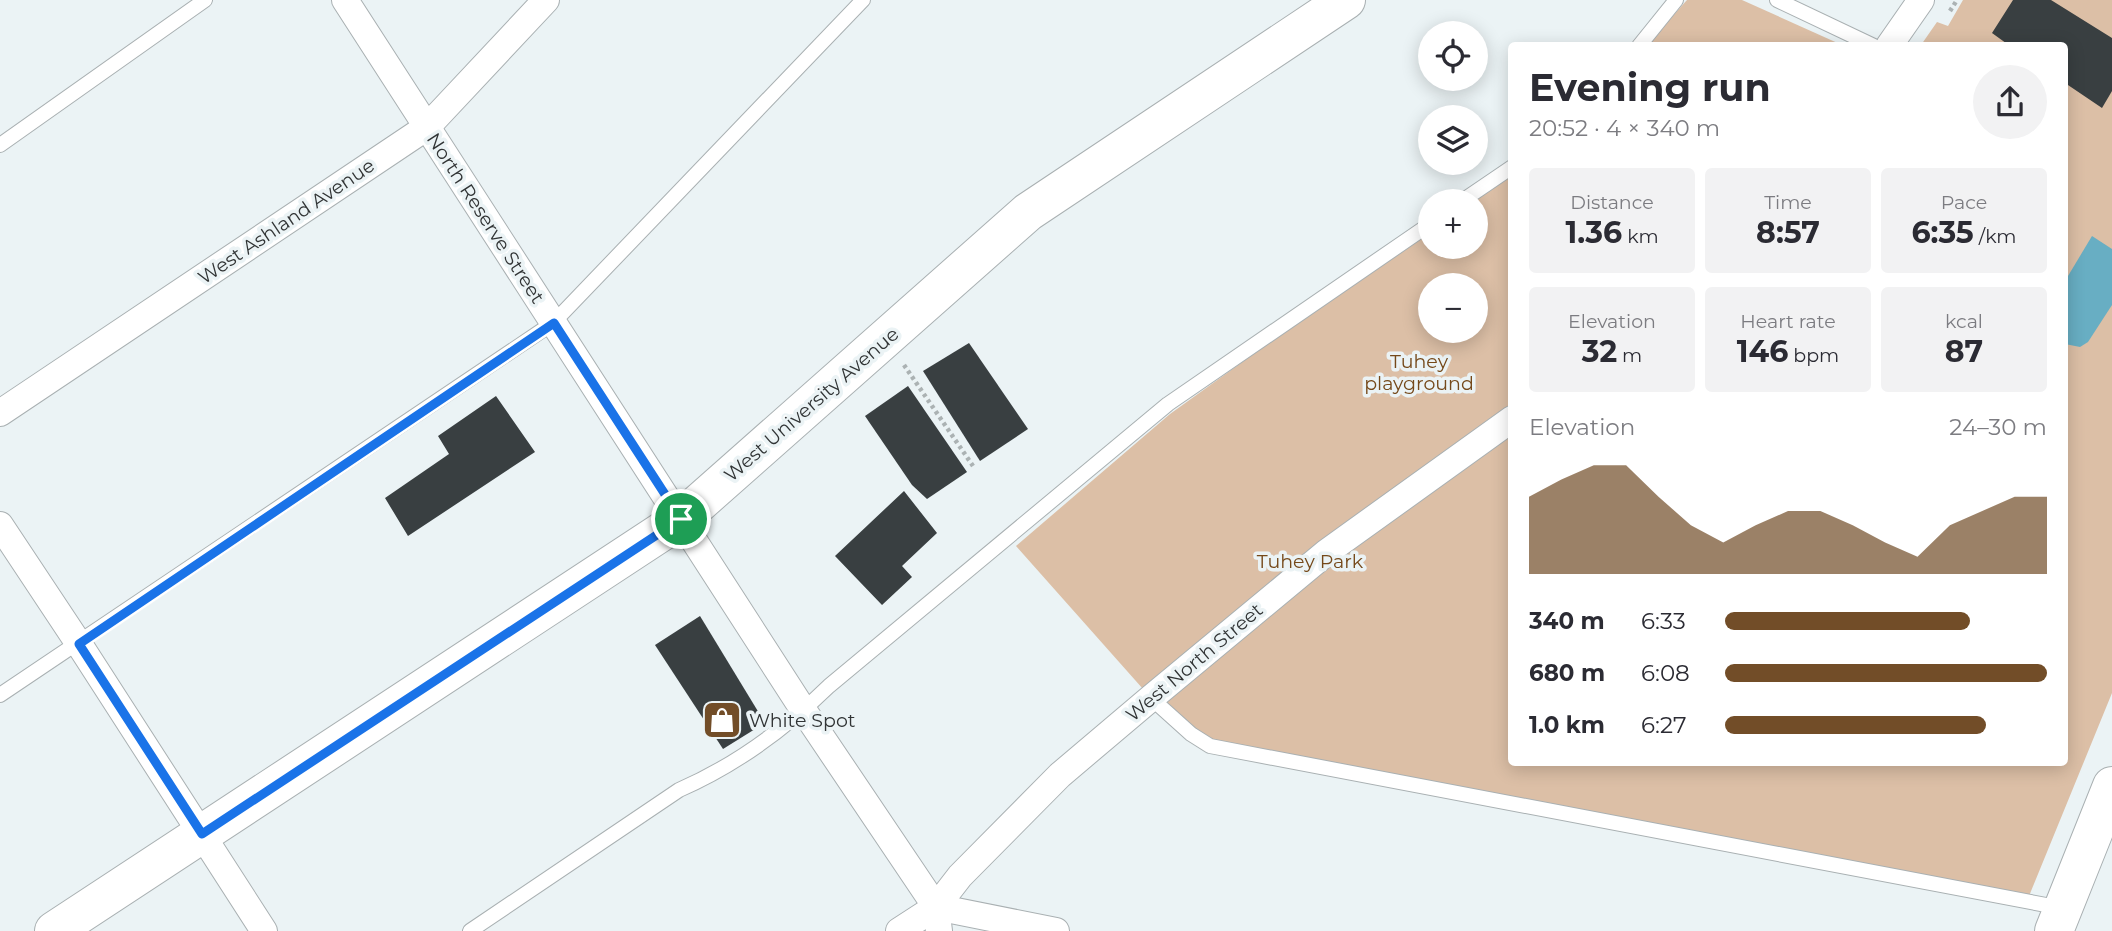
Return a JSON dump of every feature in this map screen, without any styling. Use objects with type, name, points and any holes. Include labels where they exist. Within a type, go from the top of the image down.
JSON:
[{"type":"street","name":"North Reserve Street","points":[[345,0],[937,919]]},
{"type":"street","name":"West Ashland Avenue","points":[[0,413],[427,127],[546,0]]},
{"type":"street","name":"West University Avenue","points":[[54,931],[681,519],[1028,212],[1346,0]]},
{"type":"street","points":[[1892,42],[1922,0]]},
{"type":"street","name":"West North Street","points":[[899,931],[937,919],[960,876],[1060,775],[1151,698],[1327,552],[1508,422]]},
{"type":"street","points":[[0,526],[264,931]]},
{"type":"street","points":[[2058,919],[2112,786]]},
{"type":"street","points":[[937,919],[1056,931]]},
{"type":"lane","points":[[0,145],[205,0]]},
{"type":"lane","points":[[0,695],[554,323],[863,0]]},
{"type":"lane","points":[[1642,42],[1676,0]]},
{"type":"lane","points":[[1777,0],[1866,42]]},
{"type":"lane","points":[[1480,189],[1508,170]]},
{"type":"lane","points":[[470,931],[679,790],[712,776],[804,711],[829,686],[1168,404],[1418,232]]},
{"type":"lane","points":[[1151,698],[1191,734],[1210,746],[2058,919]]},
{"type":"path","points":[[902,362],[973,466]]},
{"type":"green space","points":[[1687,0],[1742,0],[1835,42],[1650,42]]},
{"type":"green space","name":"Tuhey Park","points":[[1963,0],[2112,0],[2112,693],[2027,901],[1210,746],[1151,698],[1016,546],[1170,414],[1418,236],[1418,259],[1488,259],[1488,189],[1483,189],[1508,171],[1508,766],[2068,766],[2068,42],[1923,42],[1937,22],[1948,26]]},
{"type":"water","points":[[2092,236],[2112,249],[2112,305],[2088,342],[2080,347],[2068,345],[2068,276]]},
{"type":"building","points":[[2013,0],[2051,0],[2112,38],[2112,91],[2102,108],[2068,85],[2068,42],[2004,42],[1992,33]]},
{"type":"building","points":[[969,343],[1028,429],[980,461],[923,371]]},
{"type":"building","points":[[908,386],[967,472],[927,499],[912,485],[865,416]]},
{"type":"building","points":[[496,396],[535,452],[408,536],[385,498],[449,454],[438,436]]},
{"type":"building","points":[[904,491],[937,533],[902,566],[912,577],[882,605],[835,556]]},
{"type":"building","points":[[700,616],[765,723],[723,749],[655,645]]},
{"type":"place","name":"White Spot","points":[[722,720]]},
{"type":"route","points":[[554,323],[681,519],[202,834],[79,644],[554,323]]},
{"type":"park label","name":"Tuhey playground","points":[[1419,372]]}]
